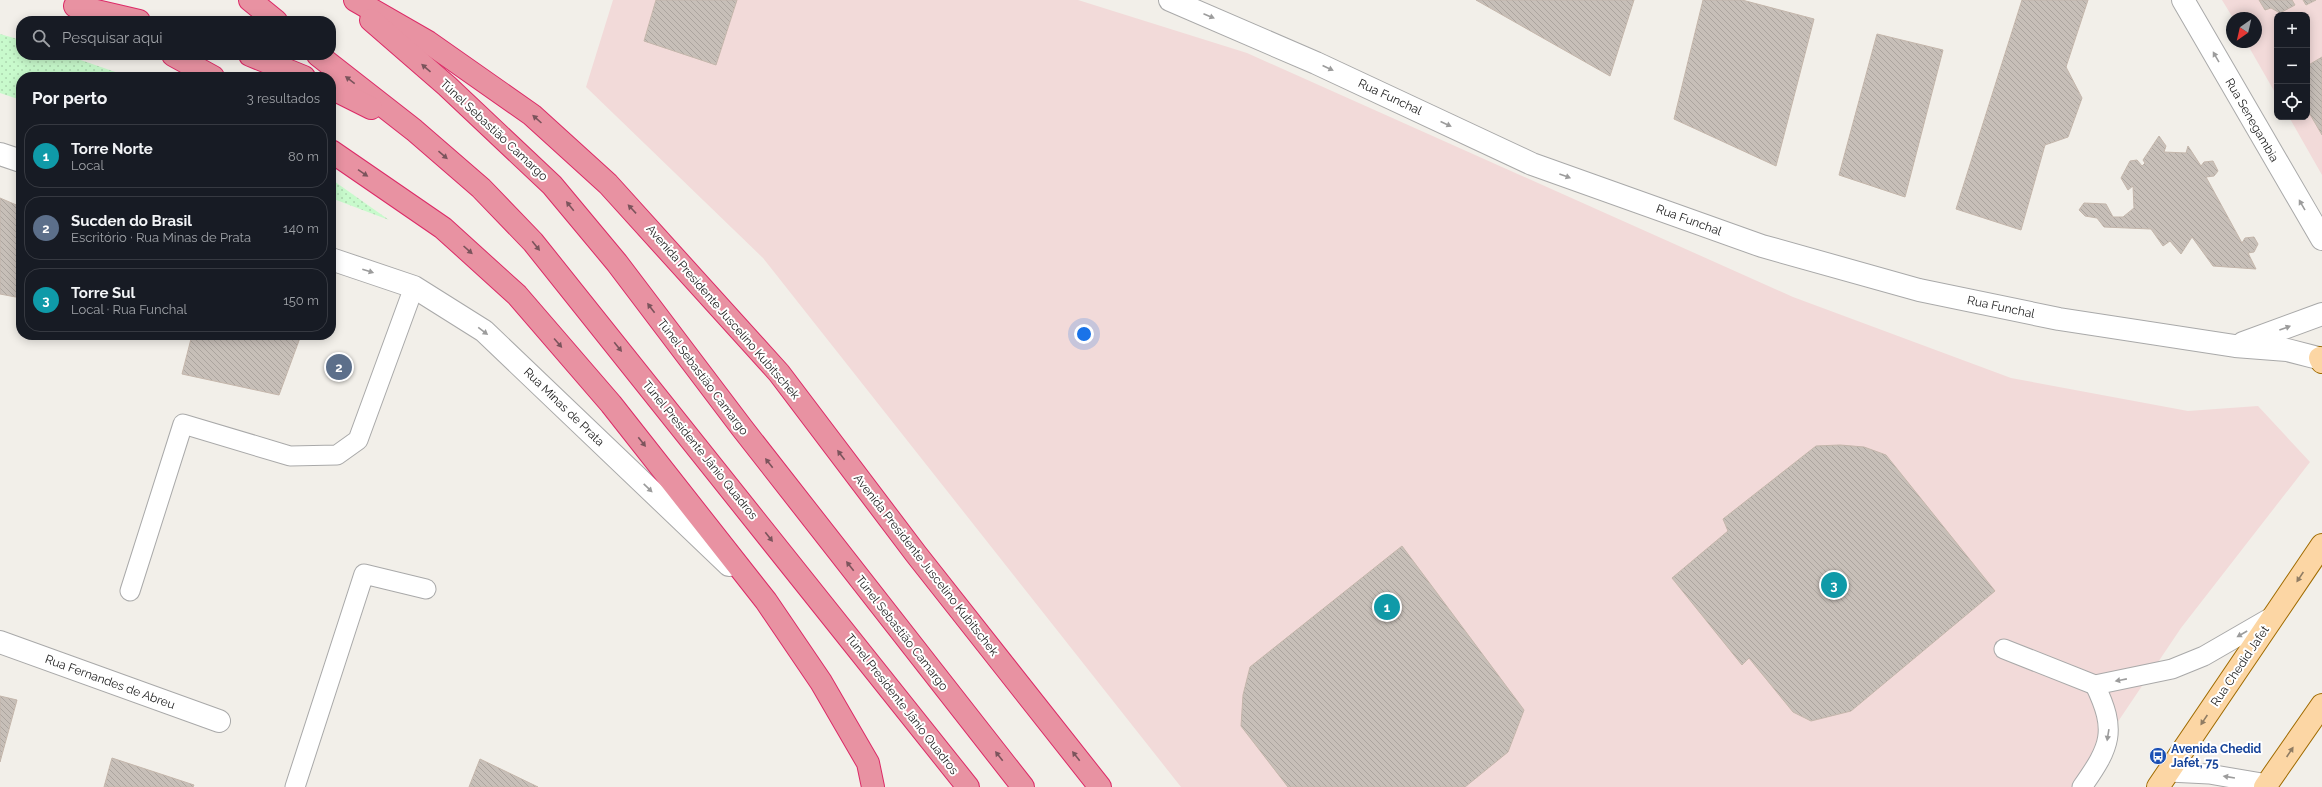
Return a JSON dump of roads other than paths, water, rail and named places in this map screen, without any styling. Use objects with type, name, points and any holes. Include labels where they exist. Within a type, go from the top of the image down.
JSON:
[{"type":"highway","points":[[250,0],[270,16]]},
{"type":"highway","name":"Túnel Sebastião Camargo","points":[[347,0],[447,86],[552,185],[616,263],[742,428],[1023,787]]},
{"type":"highway","name":"Avenida Presidente Juscelino Kubitschek","points":[[355,0],[428,42],[532,115],[608,184],[779,373],[916,554],[1100,787]]},
{"type":"highway","points":[[66,3],[94,16]]},
{"type":"highway","points":[[66,3],[119,16]]},
{"type":"highway","points":[[182,60],[204,72]]},
{"type":"highway","points":[[262,60],[292,72]]},
{"type":"highway","name":"Túnel Presidente Jânio Quadros","points":[[324,60],[414,130],[481,188],[533,242],[968,787]]},
{"type":"highway","name":"Túnel Presidente Jânio Quadros","points":[[336,91],[414,130]]},
{"type":"highway","points":[[336,154],[444,228],[517,295],[612,404],[766,601],[821,682],[868,763],[873,787]]},
{"type":"main road","name":"Rua Chedid Jafet","points":[[2164,780],[2322,545]]},
{"type":"main road","points":[[2266,785],[2322,705]]},
{"type":"street","name":"Rua Funchal","points":[[1172,0],[1316,63],[1532,164],[1762,246],[1919,290],[2060,319],[2235,346],[2288,350],[2321,360]]},
{"type":"street","name":"Rua Senegambia","points":[[2183,0],[2322,239]]},
{"type":"street","points":[[0,154],[16,159]]},
{"type":"street","name":"Rua Minas de Prata","points":[[336,262],[414,287],[484,331],[766,601]]},
{"type":"street","name":"Rua Funchal","points":[[2235,346],[2322,314]]},
{"type":"street","name":"Rua Fernandes de Abreu","points":[[0,642],[220,721]]},
{"type":"lane","points":[[130,591],[183,424],[290,456],[337,455],[358,440],[414,287]]},
{"type":"lane","points":[[295,787],[364,574],[426,589]]},
{"type":"lane","points":[[2004,649],[2095,685],[2172,669],[2204,656],[2275,614]]},
{"type":"lane","points":[[2082,787],[2096,767],[2107,746],[2110,726],[2106,709],[2095,685]]},
{"type":"lane","points":[[2303,732],[2322,721]]},
{"type":"lane","points":[[2164,780],[2209,774],[2266,785]]},
{"type":"place","name":"Sucden do Brasil","points":[[339,367]]},
{"type":"place","name":"Torre Sul","points":[[1834,585]]},
{"type":"place","name":"Torre Norte","points":[[1387,607]]},
{"type":"place","name":"Avenida Chedid Jafet, 75","points":[[2158,756]]}]
